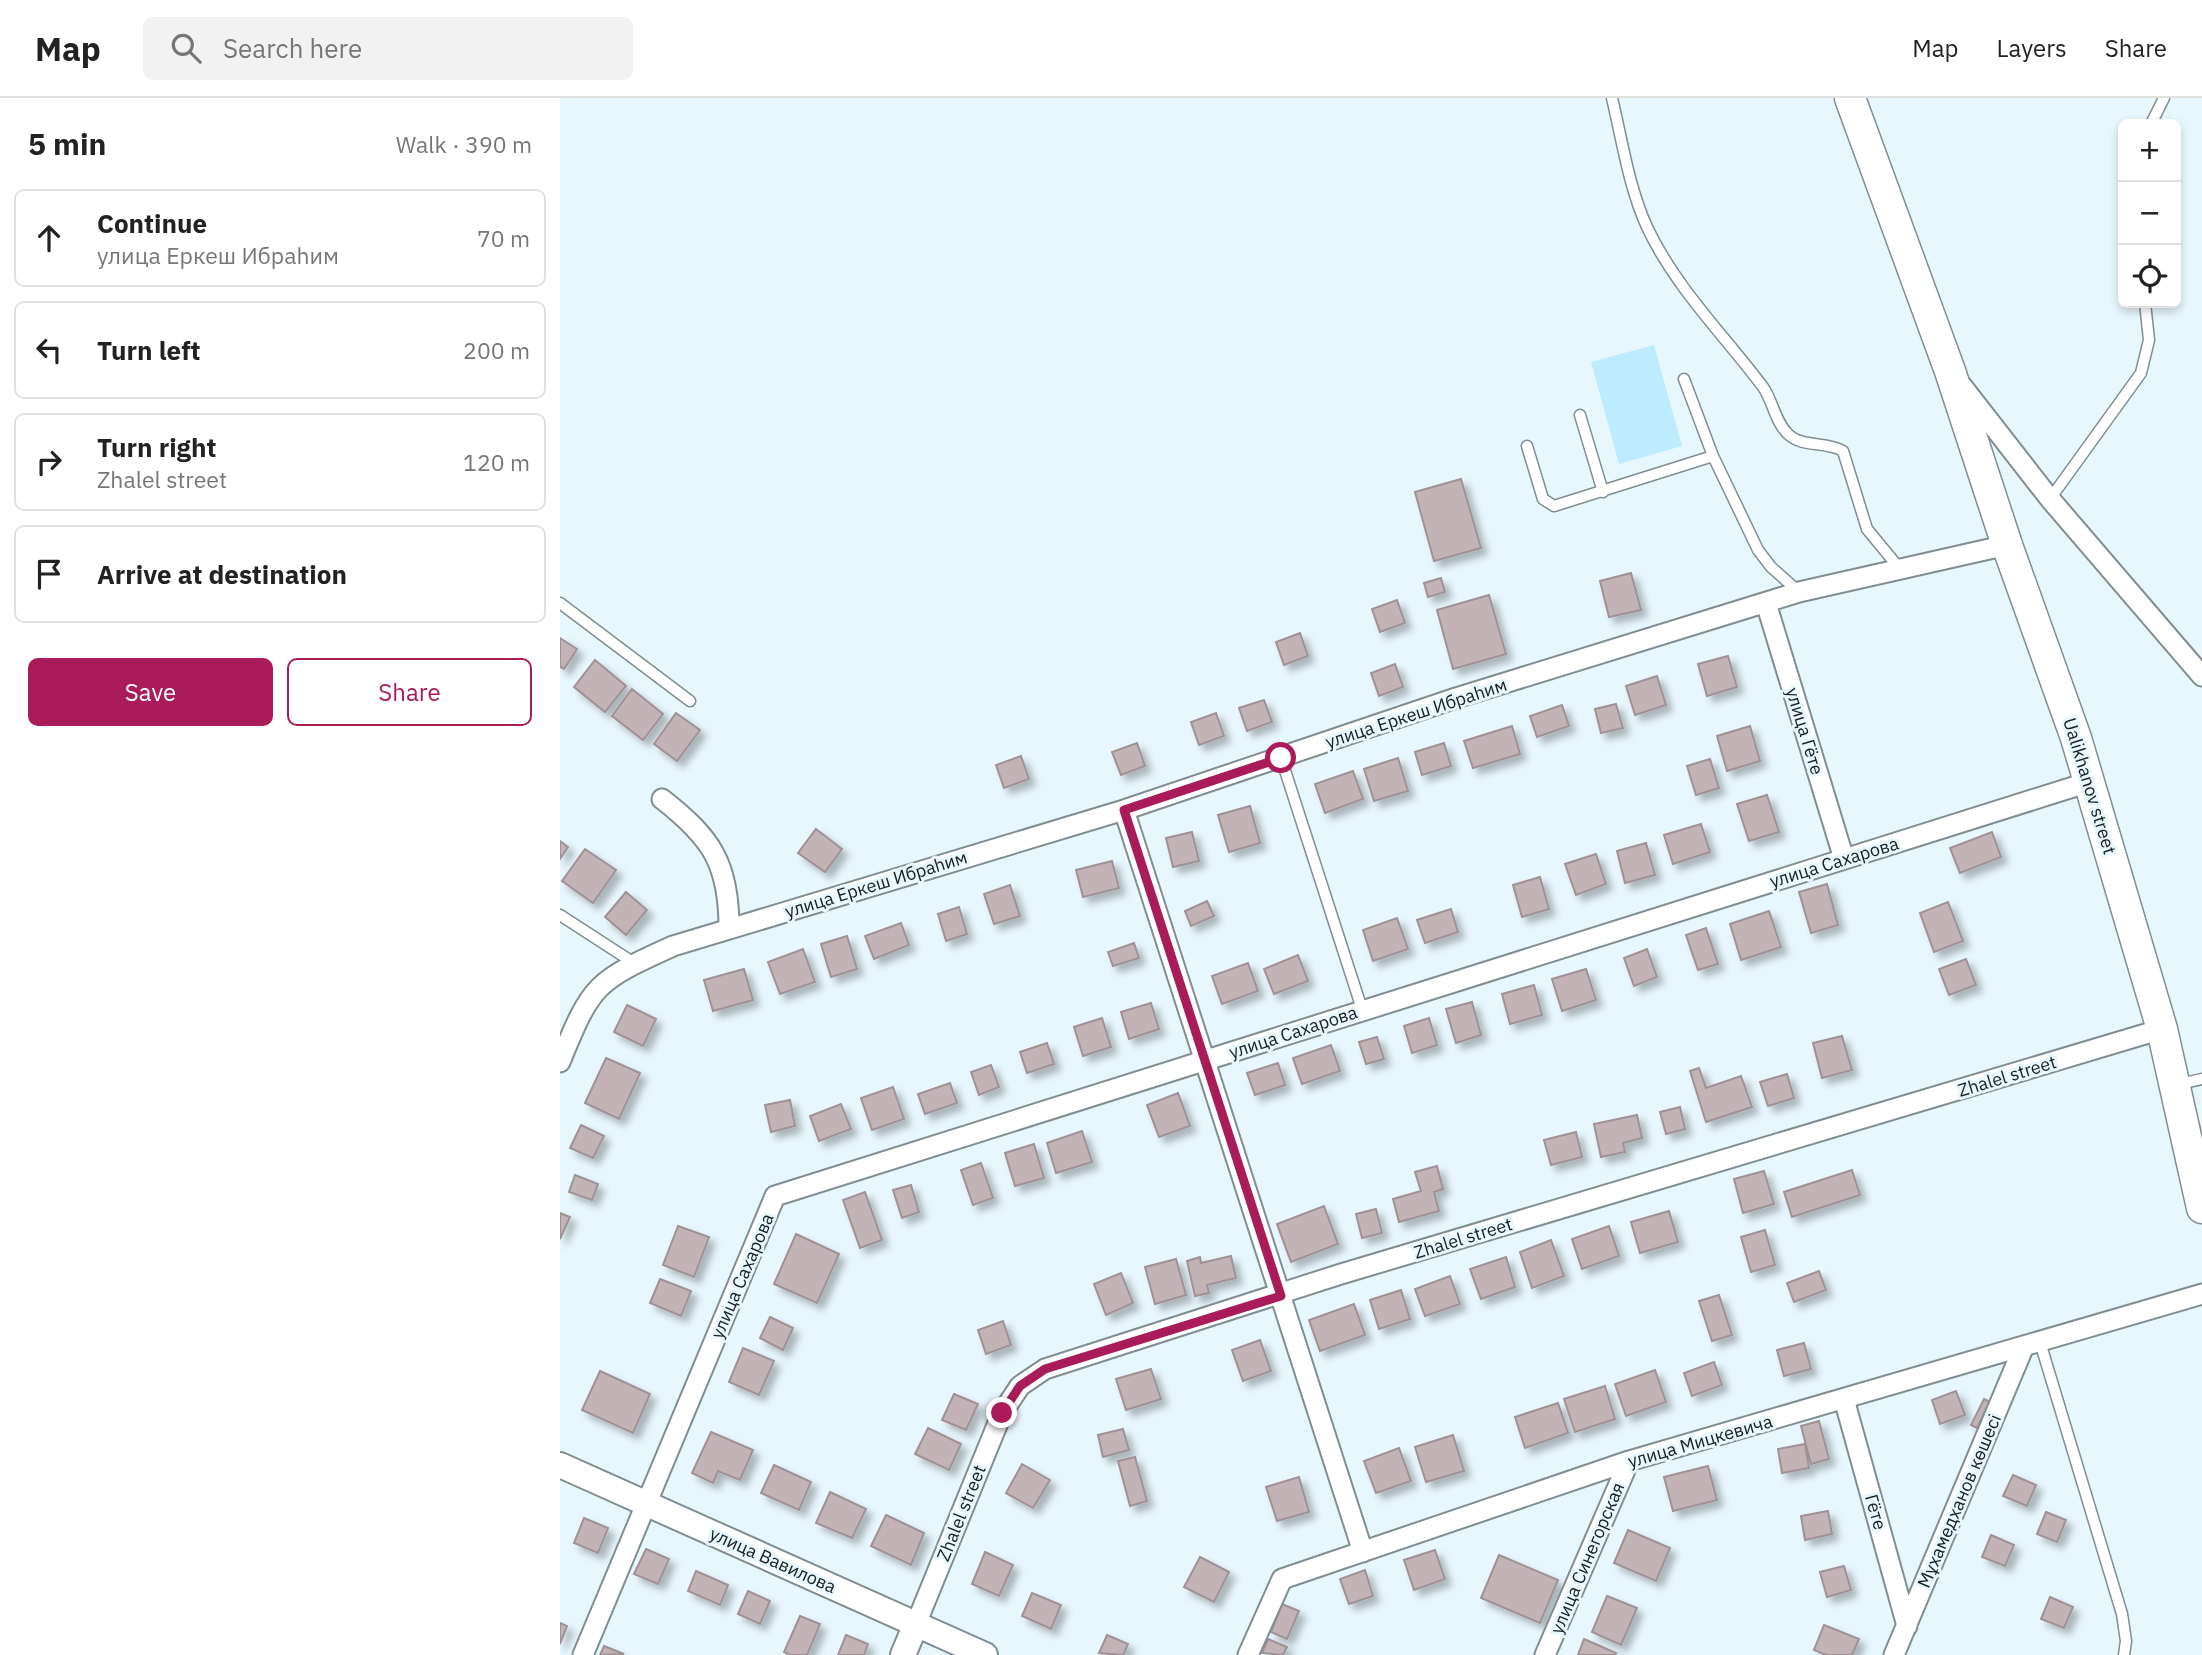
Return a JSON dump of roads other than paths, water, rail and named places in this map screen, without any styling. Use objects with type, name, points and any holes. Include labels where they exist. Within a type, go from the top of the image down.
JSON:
[{"type":"main road","name":"Ualikhanov street","points":[[1850,98],[1950,371],[2007,545],[2077,738],[2162,1029],[2188,1082],[2202,1208]]},
{"type":"street","points":[[1950,371],[2050,499],[2202,676]]},
{"type":"street","name":"улица Еркеш Ибраһим","points":[[560,1062],[581,1011],[605,979],[673,946],[1124,810],[1456,698],[1799,592],[2007,545]]},
{"type":"street","name":"улица Гёте","points":[[1766,603],[1844,859]]},
{"type":"street","name":"улица Сахарова","points":[[583,1655],[775,1196],[2089,782]]},
{"type":"street","points":[[662,799],[706,838],[721,865],[729,894],[729,928]]},
{"type":"street","points":[[1124,810],[1363,1552]]},
{"type":"street","name":"Zhalel street","points":[[916,1624],[1002,1413],[1020,1386],[1045,1369],[1281,1296],[1341,1274],[2162,1029]]},
{"type":"street","name":"улица Мицкевича","points":[[1248,1655],[1282,1579],[1629,1461],[2202,1294]]},
{"type":"street","name":"Мұхамедханов көшесі","points":[[1894,1655],[2032,1344]]},
{"type":"street","name":"Гёте","points":[[1844,1398],[1907,1626]]},
{"type":"street","name":"улица Синегорская","points":[[1545,1655],[1629,1461]]},
{"type":"street","name":"улица Вавилова","points":[[560,1465],[985,1655]]},
{"type":"street","points":[[903,1655],[916,1624]]},
{"type":"lane","points":[[1612,98],[1647,227],[1689,295],[1769,397],[1787,434],[1800,441],[1833,445],[1843,451],[1867,528],[1900,569]]},
{"type":"lane","points":[[2154,119],[2164,98]]},
{"type":"lane","points":[[2050,499],[2141,373],[2149,340],[2146,308]]},
{"type":"lane","points":[[1684,379],[1713,456],[1758,550],[1771,567],[1799,592]]},
{"type":"lane","points":[[1580,415],[1603,492]]},
{"type":"lane","points":[[1527,446],[1547,504],[1561,505],[1713,456]]},
{"type":"lane","points":[[560,603],[690,701]]},
{"type":"lane","points":[[1281,758],[1362,1009]]},
{"type":"lane","points":[[560,915],[634,964]]},
{"type":"lane","points":[[2032,1344],[2122,1614],[2126,1641],[2124,1655]]}]
